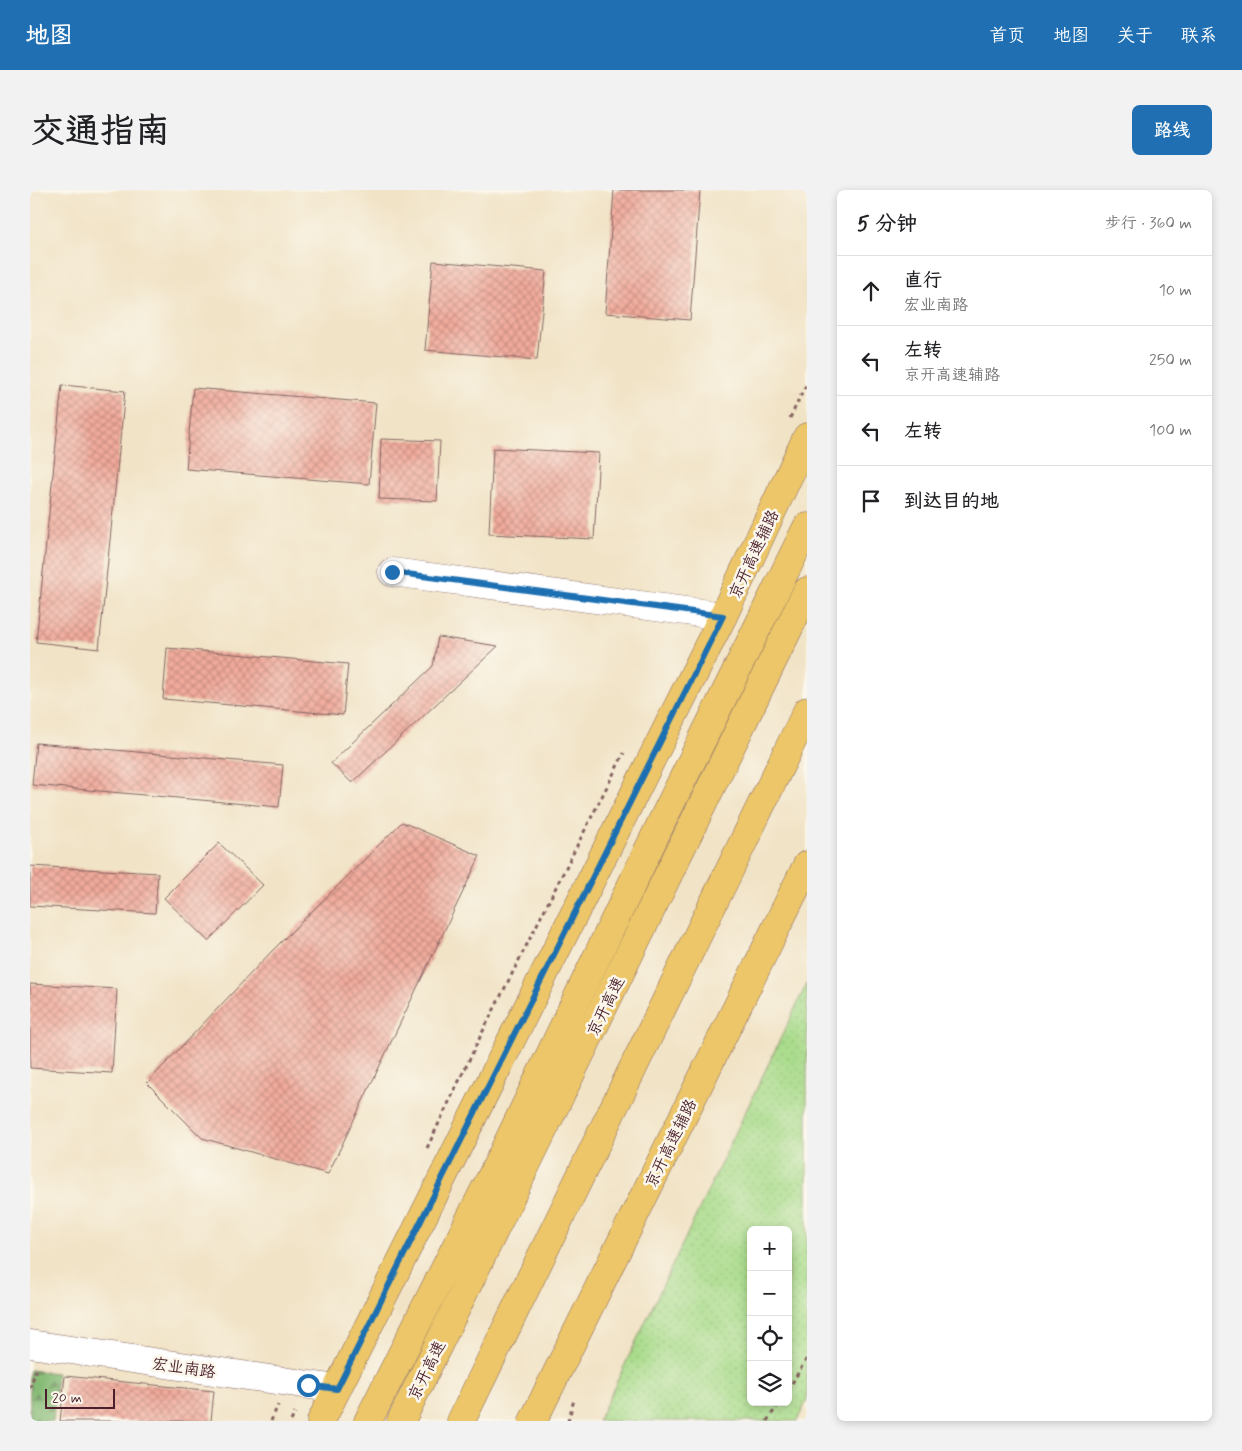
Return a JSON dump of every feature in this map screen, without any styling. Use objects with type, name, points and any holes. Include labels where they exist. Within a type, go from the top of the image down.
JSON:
[{"type":"main road","name":"京开高速辅路","points":[[321,1421],[723,616],[807,437]]},
{"type":"main road","points":[[368,1421],[496,1167],[665,815],[807,527]]},
{"type":"main road","name":"京开高速","points":[[401,1421],[807,591]]},
{"type":"main road","points":[[460,1421],[807,711]]},
{"type":"main road","name":"京开高速辅路","points":[[533,1421],[807,865]]},
{"type":"street","points":[[392,572],[723,616]]},
{"type":"street","name":"宏业南路","points":[[30,1344],[337,1389]]},
{"type":"path","points":[[792,1383],[807,1358]]},
{"type":"path","points":[[767,1421],[777,1406]]},
{"type":"path","points":[[291,1421],[296,1412]]},
{"type":"green space","points":[[807,983],[807,1400],[797,1421],[598,1421]]},
{"type":"green space","points":[[30,1370],[57,1373],[53,1421],[30,1421]]},
{"type":"building","points":[[614,190],[700,190],[690,320],[605,313]]},
{"type":"building","points":[[433,261],[546,271],[537,360],[425,350]]},
{"type":"building","points":[[62,385],[125,391],[99,649],[36,642]]},
{"type":"building","points":[[193,388],[376,403],[369,484],[186,469]]},
{"type":"building","points":[[381,439],[440,441],[437,501],[379,499]]},
{"type":"building","points":[[493,448],[599,453],[594,539],[489,534]]},
{"type":"building","points":[[438,637],[498,646],[352,783],[331,763],[433,666]]},
{"type":"building","points":[[167,648],[348,664],[343,715],[163,699]]},
{"type":"building","points":[[36,743],[283,765],[279,807],[32,785]]},
{"type":"building","points":[[402,822],[480,856],[328,1174],[202,1138],[147,1083],[271,952]]},
{"type":"building","points":[[219,843],[263,885],[208,941],[164,898]]},
{"type":"building","points":[[30,866],[158,873],[155,913],[30,906]]},
{"type":"building","points":[[30,984],[117,989],[112,1073],[30,1068]]},
{"type":"building","points":[[65,1376],[214,1391],[211,1421],[60,1421]]},
{"type":"route","points":[[308,1385],[337,1389],[723,616],[392,572]]}]
